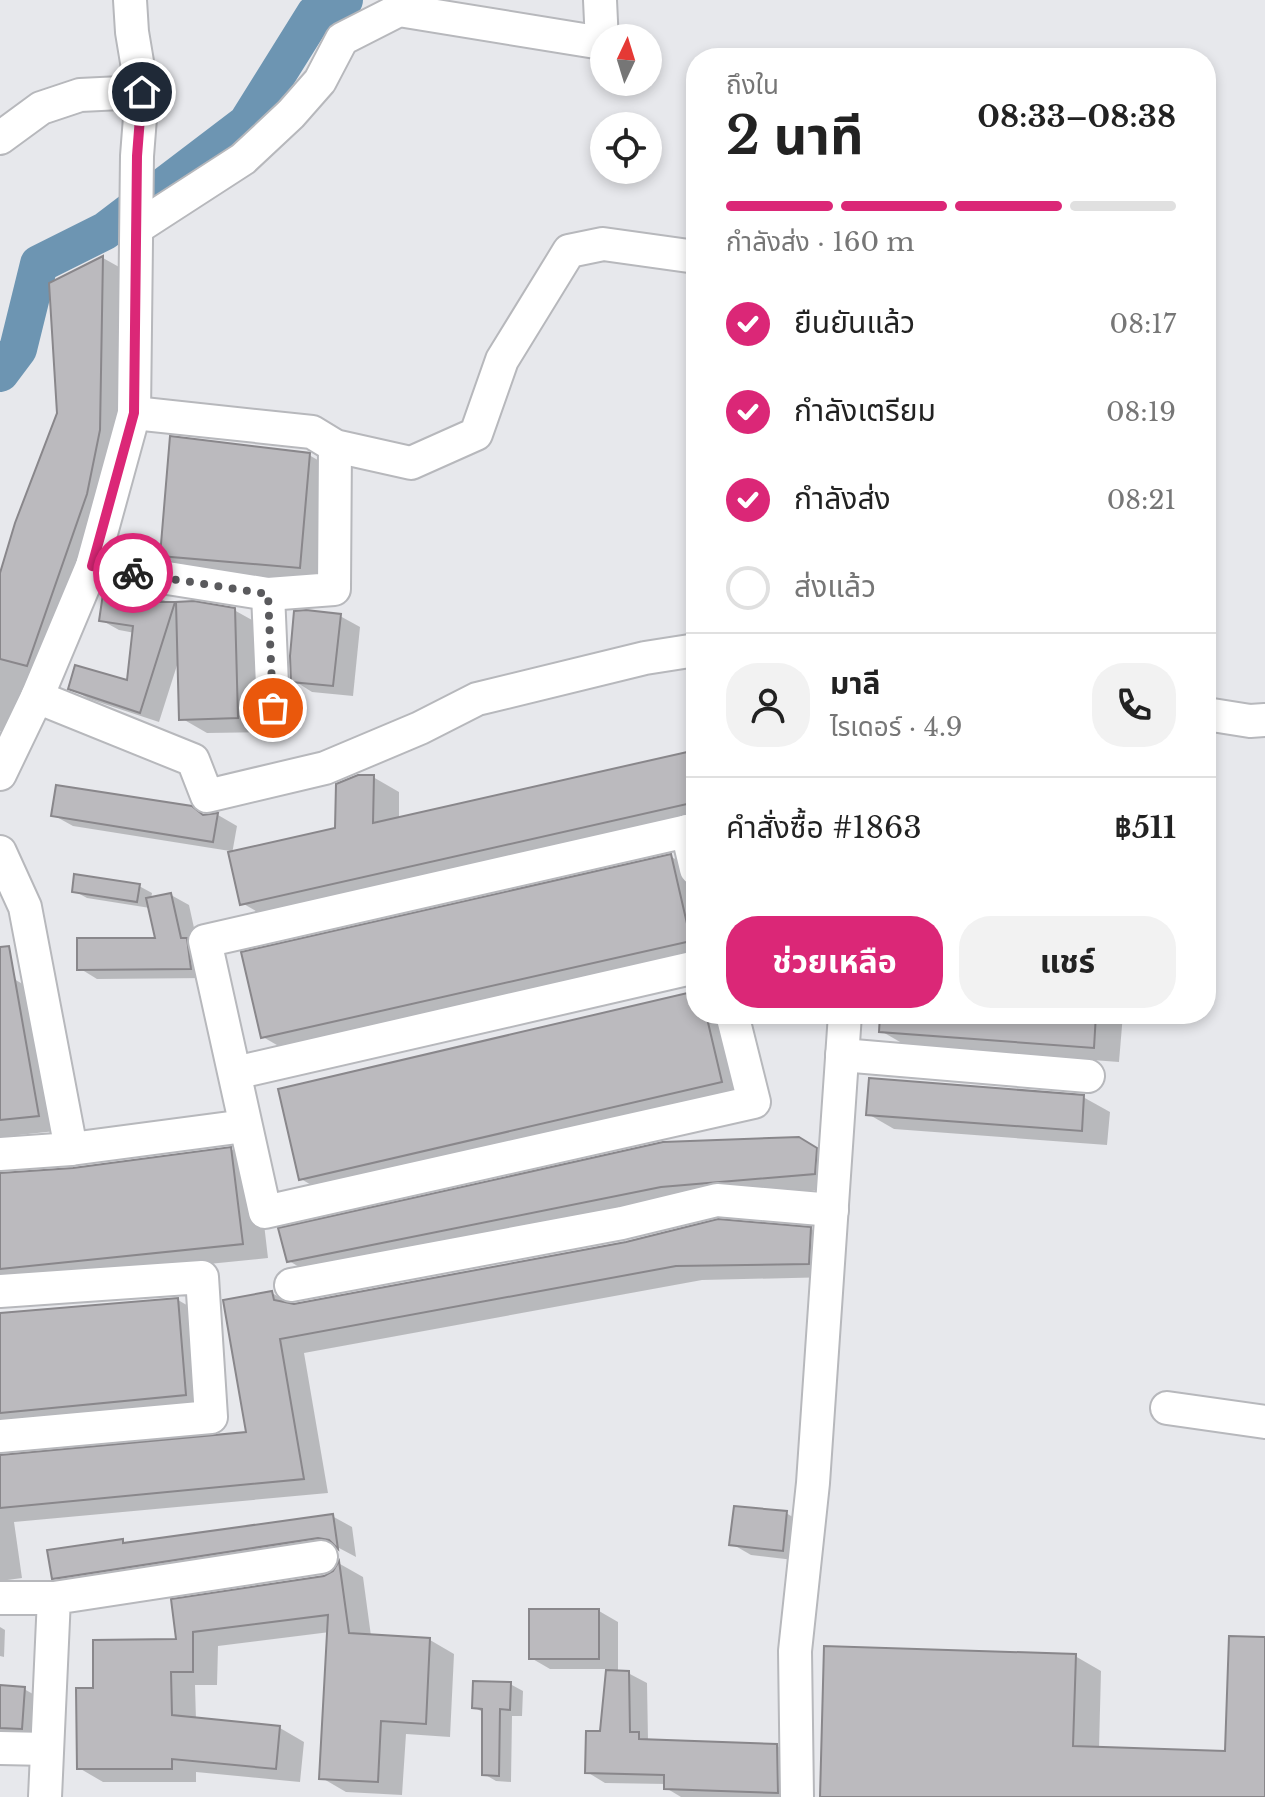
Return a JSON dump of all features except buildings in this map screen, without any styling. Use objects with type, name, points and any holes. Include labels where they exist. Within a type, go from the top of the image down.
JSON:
[{"type":"street","points":[[0,774],[37,697],[92,566],[134,413],[137,156],[142,92],[130,0]]},
{"type":"street","points":[[138,227],[243,159],[291,114],[320,81],[342,39],[399,10],[602,43],[600,0]]},
{"type":"street","points":[[0,138],[41,108],[80,95],[142,92]]},
{"type":"street","points":[[134,413],[312,432],[335,446],[411,463],[476,434],[502,360],[569,251],[603,244],[686,256]]},
{"type":"street","points":[[92,566],[268,594],[334,589],[335,446]]},
{"type":"street","points":[[268,594],[273,708]]},
{"type":"street","points":[[37,697],[193,760],[207,796],[325,768],[420,728],[477,699],[645,658],[686,652]]},
{"type":"street","points":[[1216,716],[1265,720]]},
{"type":"street","points":[[686,831],[205,941],[265,1212],[754,1102],[734,1024]]},
{"type":"street","points":[[0,852],[25,907],[71,1149]]},
{"type":"street","points":[[235,1073],[686,969]]},
{"type":"street","points":[[797,1797],[795,1651],[813,1483],[844,1024]]},
{"type":"street","points":[[842,1055],[1088,1076]]},
{"type":"street","points":[[0,1154],[71,1149],[245,1126]]},
{"type":"street","points":[[291,1285],[622,1223],[717,1200],[832,1210]]},
{"type":"street","points":[[0,1291],[202,1277],[211,1417],[0,1436]]},
{"type":"street","points":[[1167,1408],[1265,1422]]},
{"type":"street","points":[[0,1598],[54,1598],[321,1557]]},
{"type":"street","points":[[45,1797],[54,1598]]},
{"type":"street","points":[[0,1748],[47,1749]]},
{"type":"waterway","points":[[0,373],[18,349],[39,264],[105,231],[247,123],[315,14],[344,0]]},
{"type":"way so far","points":[[133,573],[268,594],[273,708]]},
{"type":"route","points":[[133,573],[92,566],[134,413],[137,156],[142,92]]}]
